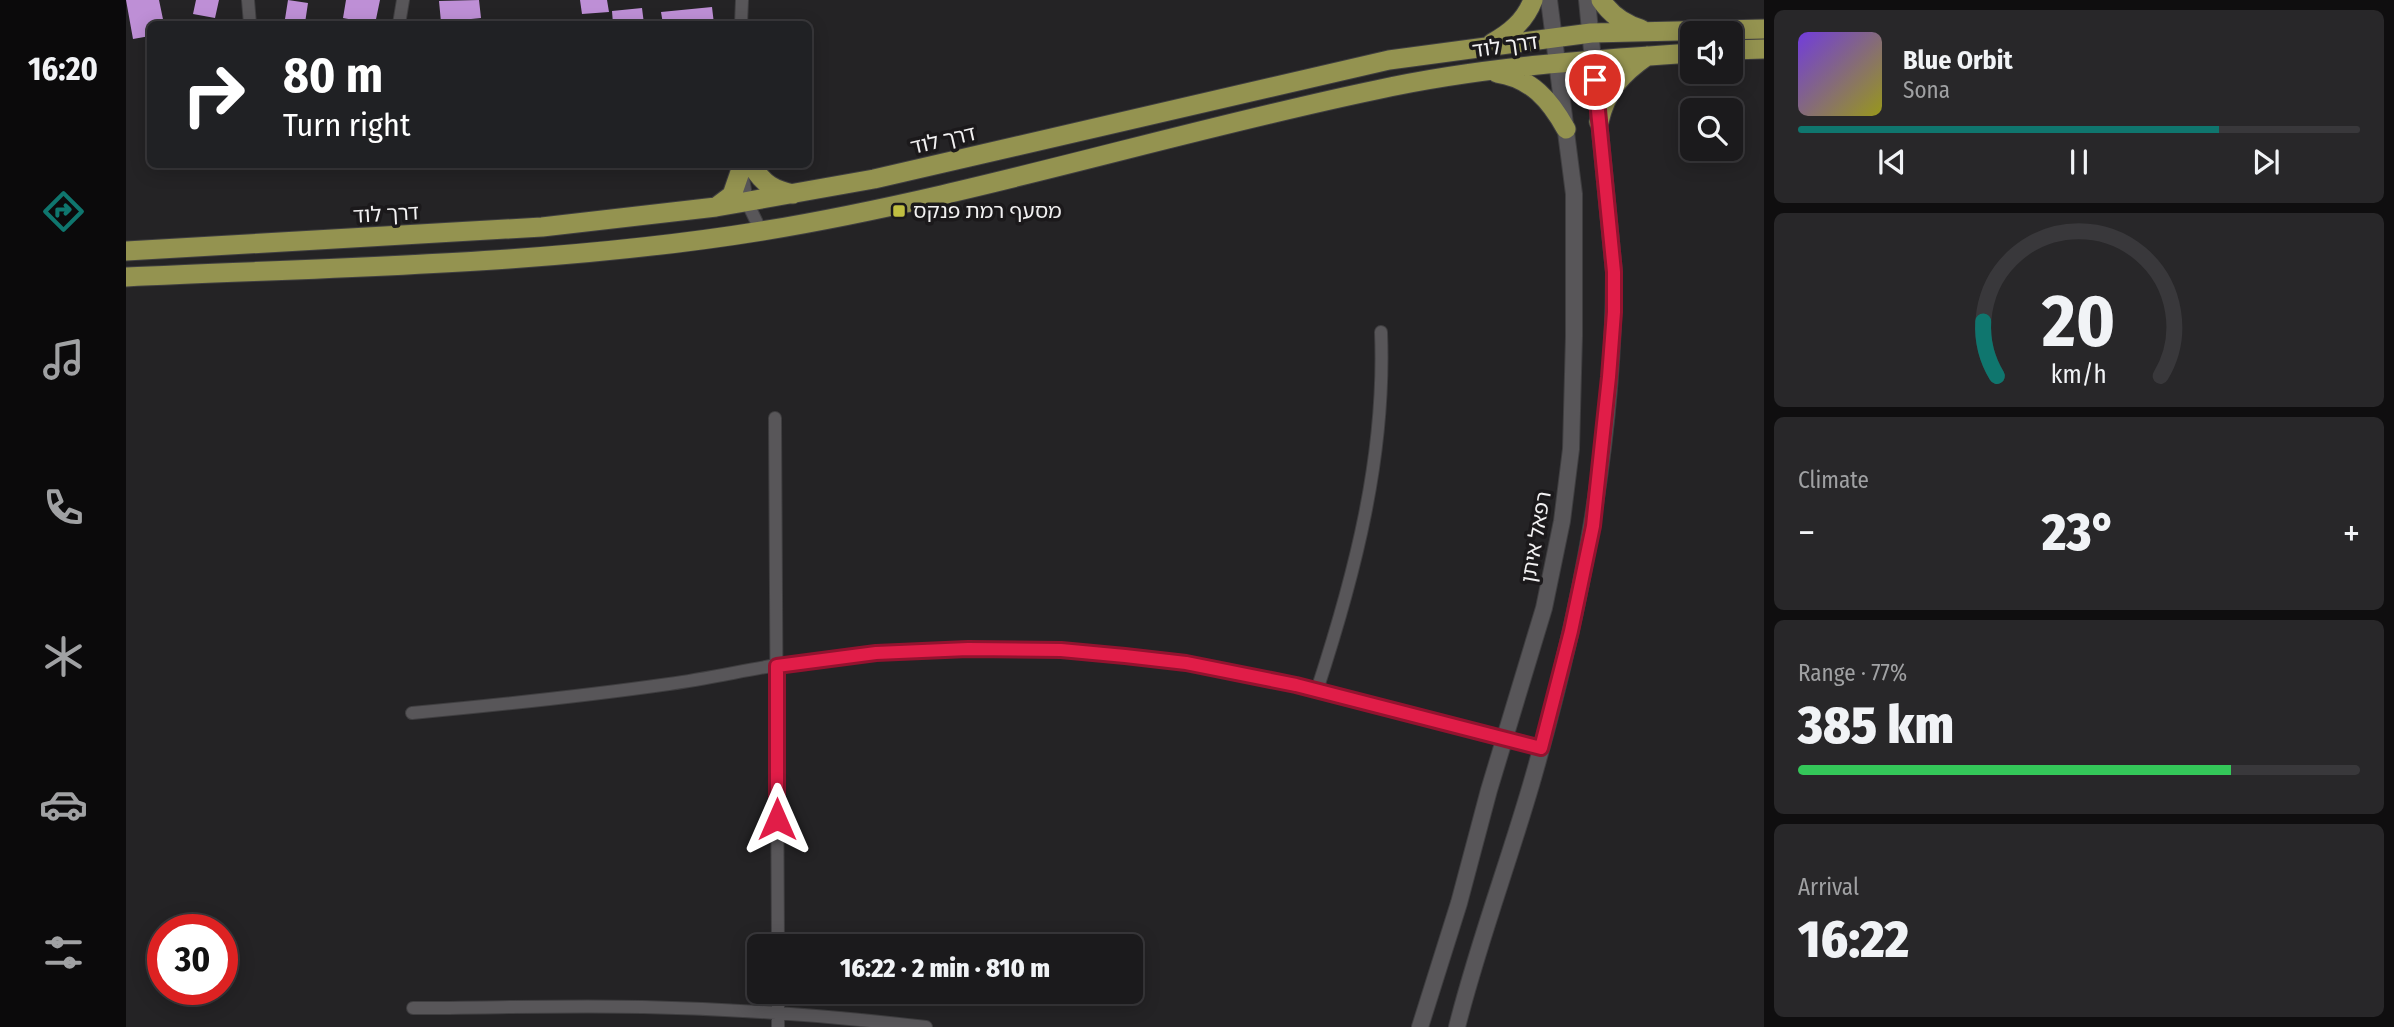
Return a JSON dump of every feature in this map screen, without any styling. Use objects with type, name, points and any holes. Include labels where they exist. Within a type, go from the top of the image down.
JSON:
[{"type":"main road","points":[[1488,46],[1521,22],[1533,0]]},
{"type":"main road","name":"רפאל איתן","points":[[1420,1027],[1459,903],[1504,738],[1544,608],[1562,521],[1570,449],[1574,336],[1574,194],[1549,0]]},
{"type":"main road","points":[[1457,1027],[1541,748],[1571,631],[1593,526],[1603,449],[1614,312],[1614,272],[1587,0]]},
{"type":"main road","points":[[1601,0],[1627,25],[1652,32]]},
{"type":"main road","name":"דרך לוד","points":[[126,251],[542,227],[716,207],[874,179],[1389,60],[1591,33],[1764,29]]},
{"type":"main road","points":[[1743,50],[1764,50]]},
{"type":"main road","name":"דרך לוד","points":[[126,277],[585,254],[761,231],[919,201],[1230,123],[1379,89],[1483,71],[1556,62],[1680,54]]},
{"type":"main road","points":[[1599,122],[1608,93],[1618,78],[1647,56]]},
{"type":"main road","points":[[1483,71],[1513,75],[1531,85],[1544,95],[1566,129]]},
{"type":"main road","points":[[716,207],[732,195],[746,168]]},
{"type":"main road","points":[[748,168],[771,187],[794,194]]},
{"type":"street","points":[[248,0],[250,21]]},
{"type":"street","points":[[400,21],[403,0]]},
{"type":"street","points":[[741,21],[742,0]]},
{"type":"street","points":[[747,168],[761,231]]},
{"type":"street","points":[[1317,690],[1346,601],[1364,522],[1374,465],[1383,375],[1381,332]]},
{"type":"street","points":[[775,418],[778,934]]},
{"type":"street","points":[[412,713],[527,703],[672,684],[777,666],[912,651],[1061,650],[1186,663],[1317,690],[1541,748]]},
{"type":"street","points":[[778,1004],[778,1027]]},
{"type":"street","points":[[413,1008],[640,1006],[778,1012],[926,1027]]},
{"type":"building","points":[[126,0],[159,0],[163,21],[147,21],[147,37],[133,39]]},
{"type":"building","points":[[196,0],[219,0],[215,18],[193,14]]},
{"type":"building","points":[[288,0],[308,3],[305,21],[285,19]]},
{"type":"building","points":[[346,0],[380,0],[376,21],[343,18]]},
{"type":"building","points":[[479,0],[481,18],[441,21],[439,1]]},
{"type":"building","points":[[580,0],[607,0],[609,12],[582,14]]},
{"type":"building","points":[[712,7],[714,21],[662,21],[661,12]]},
{"type":"building","points":[[642,8],[644,21],[613,21],[612,11]]},
{"type":"place","name":"מסעף רמת פנקס","points":[[899,211]]},
{"type":"route","points":[[777,819],[777,666],[876,653],[968,649],[1061,650],[1186,663],[1317,690],[1541,748],[1571,631],[1593,526],[1609,377],[1614,272],[1595,80]]}]
